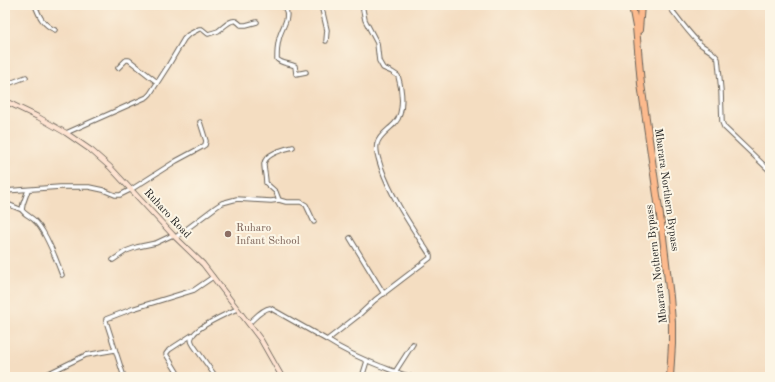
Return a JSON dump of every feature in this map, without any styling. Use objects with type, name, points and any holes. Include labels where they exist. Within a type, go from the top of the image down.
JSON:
[{"type":"highway","name":"Mbarara Northern Bypass","points":[[641,5],[637,7],[632,5],[636,27],[641,84],[670,297],[672,322],[670,377]]},
{"type":"highway","name":"Mbarara Nothern Bypass","points":[[641,5],[639,26],[642,73],[661,206],[675,320],[674,377]]},
{"type":"street","points":[[35,5],[43,22],[55,30]]},
{"type":"street","points":[[280,5],[286,8],[288,13],[279,37],[277,59],[280,62],[295,66],[296,74],[306,72]]},
{"type":"street","points":[[321,5],[327,30],[326,41]]},
{"type":"street","points":[[327,340],[429,259],[430,256],[388,185],[378,158],[377,144],[396,122],[400,114],[402,106],[401,96],[398,76],[383,68],[379,61],[377,44],[366,20],[362,5]]},
{"type":"street","points":[[668,5],[694,38],[704,47],[713,52],[718,59],[722,122],[724,127],[770,171]]},
{"type":"street","points":[[66,133],[147,97],[188,35],[199,29],[202,29],[208,34],[212,34],[220,30],[228,23],[234,21],[242,25],[257,22]]},
{"type":"street","points":[[118,68],[126,60],[129,60],[157,82]]},
{"type":"street","points":[[5,85],[26,76]]},
{"type":"street","name":"Ruharo Road","points":[[5,101],[66,133],[98,155],[203,264],[261,340],[282,377]]},
{"type":"street","points":[[5,191],[60,187],[89,187],[100,189],[117,196],[123,194],[176,161],[202,147],[206,141],[200,122]]},
{"type":"street","points":[[279,200],[276,192],[266,183],[264,162],[266,158],[274,153],[293,147]]},
{"type":"street","points":[[22,210],[28,190]]},
{"type":"street","points":[[113,260],[126,251],[175,236],[222,203],[236,199],[301,202],[306,205],[314,222]]},
{"type":"street","points":[[5,203],[22,210],[35,220],[42,231],[62,274]]},
{"type":"street","points":[[350,238],[384,294]]},
{"type":"street","points":[[124,377],[106,318],[187,293],[213,277]]},
{"type":"street","points":[[249,323],[267,308],[270,308],[367,361],[394,372],[413,377]]},
{"type":"street","points":[[180,377],[166,354],[167,351],[226,313],[237,309]]},
{"type":"street","points":[[193,334],[191,340],[194,346],[216,377]]},
{"type":"street","points":[[394,372],[413,344]]},
{"type":"street","points":[[41,377],[86,355],[115,350]]},
{"type":"street","points":[[362,377],[367,361]]},
{"type":"place","name":"Ruharo Infant School","points":[[228,234]]}]
